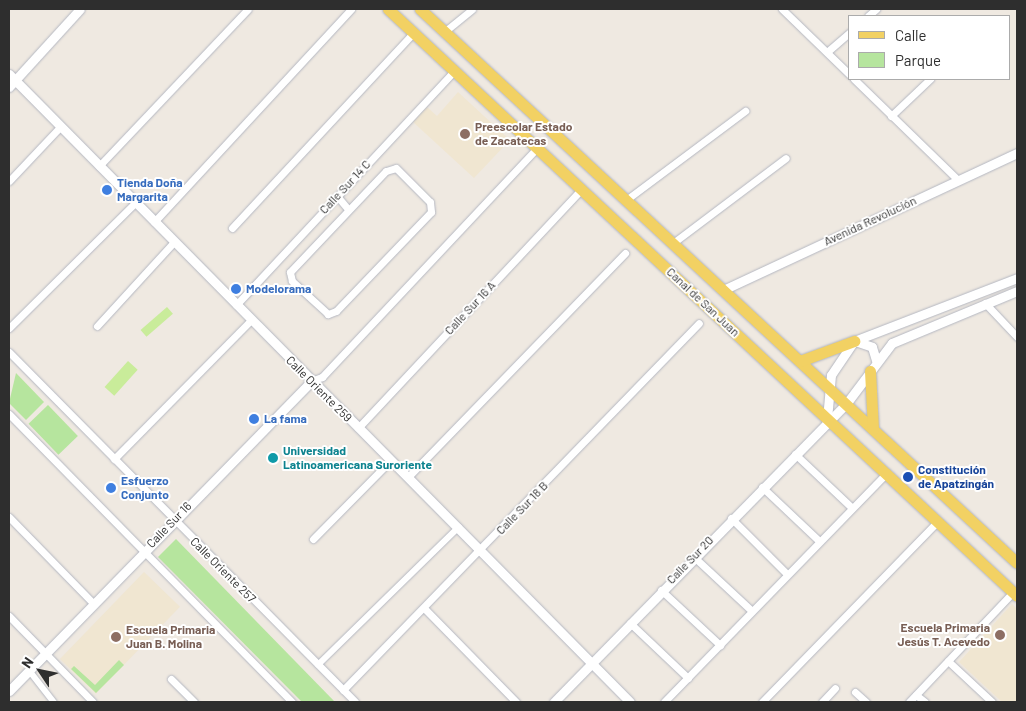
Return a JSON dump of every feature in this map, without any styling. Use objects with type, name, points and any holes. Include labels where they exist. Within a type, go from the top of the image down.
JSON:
[{"type":"main road","name":"Canal de San Juan","points":[[388,9],[1015,594]]},
{"type":"main road","name":"Canal de San Juan","points":[[420,9],[1017,563]]},
{"type":"main road","points":[[800,361],[854,341]]},
{"type":"main road","points":[[870,371],[873,429]]},
{"type":"street","points":[[11,81],[80,9]]},
{"type":"street","points":[[99,166],[248,9]]},
{"type":"street","points":[[154,222],[351,9]]},
{"type":"street","points":[[444,32],[472,9]]},
{"type":"street","points":[[782,9],[848,73]]},
{"type":"street","points":[[232,228],[413,33]]},
{"type":"street","points":[[827,52],[848,34]]},
{"type":"street","name":"Calle Sur 14 C","points":[[236,305],[455,70]]},
{"type":"street","points":[[857,80],[891,116],[958,180]]},
{"type":"street","points":[[891,116],[929,80]]},
{"type":"street","name":"Calle Oriente 259","points":[[11,81],[60,127],[250,320],[459,527],[630,702]]},
{"type":"street","points":[[626,200],[745,111]]},
{"type":"street","points":[[9,181],[60,127]]},
{"type":"street","points":[[311,381],[322,376],[538,147]]},
{"type":"street","name":"Avenida Revolución","points":[[723,290],[1017,153]]},
{"type":"street","points":[[672,243],[786,158]]},
{"type":"street","points":[[392,167],[432,209],[331,315],[289,275],[348,209],[392,167]]},
{"type":"street","name":"Calle Sur 16 A","points":[[358,428],[582,189]]},
{"type":"street","points":[[337,196],[348,209]]},
{"type":"street","points":[[9,328],[135,203]]},
{"type":"street","points":[[97,326],[174,242]]},
{"type":"street","points":[[408,477],[626,253]]},
{"type":"street","points":[[827,419],[828,387],[835,363],[854,341],[1017,278]]},
{"type":"street","name":"Calle Sur 20","points":[[554,702],[827,419],[846,404],[876,360],[900,337],[1017,291]]},
{"type":"street","points":[[985,303],[1017,337]]},
{"type":"street","points":[[114,459],[250,320]]},
{"type":"street","name":"Calle Sur 18 B","points":[[343,690],[481,550],[699,323]]},
{"type":"street","points":[[854,341],[872,346],[876,360]]},
{"type":"street","name":"Calle Oriente 257","points":[[9,352],[355,702]]},
{"type":"street","name":"Calle Sur 16","points":[[9,691],[143,551],[311,381]]},
{"type":"street","points":[[9,414],[292,702]]},
{"type":"street","points":[[795,454],[851,507]]},
{"type":"street","points":[[313,539],[391,460]]},
{"type":"street","points":[[664,702],[818,540],[886,474]]},
{"type":"street","points":[[762,487],[818,540]]},
{"type":"street","points":[[9,517],[93,603]]},
{"type":"street","points":[[731,518],[786,573]]},
{"type":"street","points":[[762,702],[938,522]]},
{"type":"street","points":[[318,665],[459,527]]},
{"type":"street","points":[[694,557],[752,611]]},
{"type":"street","points":[[661,590],[720,645]]},
{"type":"street","points":[[909,702],[1015,594]]},
{"type":"street","points":[[424,608],[516,702]]},
{"type":"street","points":[[9,616],[93,702]]},
{"type":"street","points":[[630,623],[688,678]]},
{"type":"street","points":[[948,662],[992,702]]},
{"type":"street","points":[[29,670],[54,702]]},
{"type":"street","points":[[171,679],[194,702]]},
{"type":"street","points":[[822,702],[835,688]]},
{"type":"street","points":[[855,692],[866,702]]},
{"type":"street","points":[[916,695],[925,702]]},
{"type":"shaded area","name":"Preescolar Estado de Zacatecas","points":[[458,92],[510,140],[474,178],[413,122],[427,107],[437,116]]},
{"type":"shaded area","name":"Escuela Primaria Juan B. Molina","points":[[144,572],[180,607],[96,694],[60,659]]},
{"type":"shaded area","name":"Escuela Primaria Jesús T. Acevedo","points":[[1012,604],[1017,609],[1017,702],[1002,702],[959,662]]},
{"type":"green space","points":[[167,307],[173,314],[146,337],[141,330]]},
{"type":"green space","points":[[128,361],[138,370],[114,396],[105,387]]},
{"type":"green space","points":[[16,373],[44,402],[26,420],[9,403]]},
{"type":"green space","points":[[48,405],[78,436],[58,455],[29,424]]},
{"type":"green space","points":[[176,539],[335,702],[302,702],[158,557]]},
{"type":"green space","points":[[119,660],[124,665],[96,693],[71,669],[74,666],[95,685]]},
{"type":"place","name":"Preescolar Estado de Zacatecas","points":[[465,134]]},
{"type":"place","name":"Tienda Doña Margarita","points":[[107,190]]},
{"type":"place","name":"Modelorama","points":[[236,289]]},
{"type":"place","name":"La fama","points":[[254,419]]},
{"type":"place","name":"Universidad Latinoamericana Suroriente","points":[[273,458]]},
{"type":"place","name":"Constitución de Apatzingán","points":[[908,477]]},
{"type":"place","name":"Esfuerzo Conjunto","points":[[111,488]]},
{"type":"place","name":"Escuela Primaria Jesús T. Acevedo","points":[[1000,635]]},
{"type":"place","name":"Escuela Primaria Juan B. Molina","points":[[116,637]]}]
